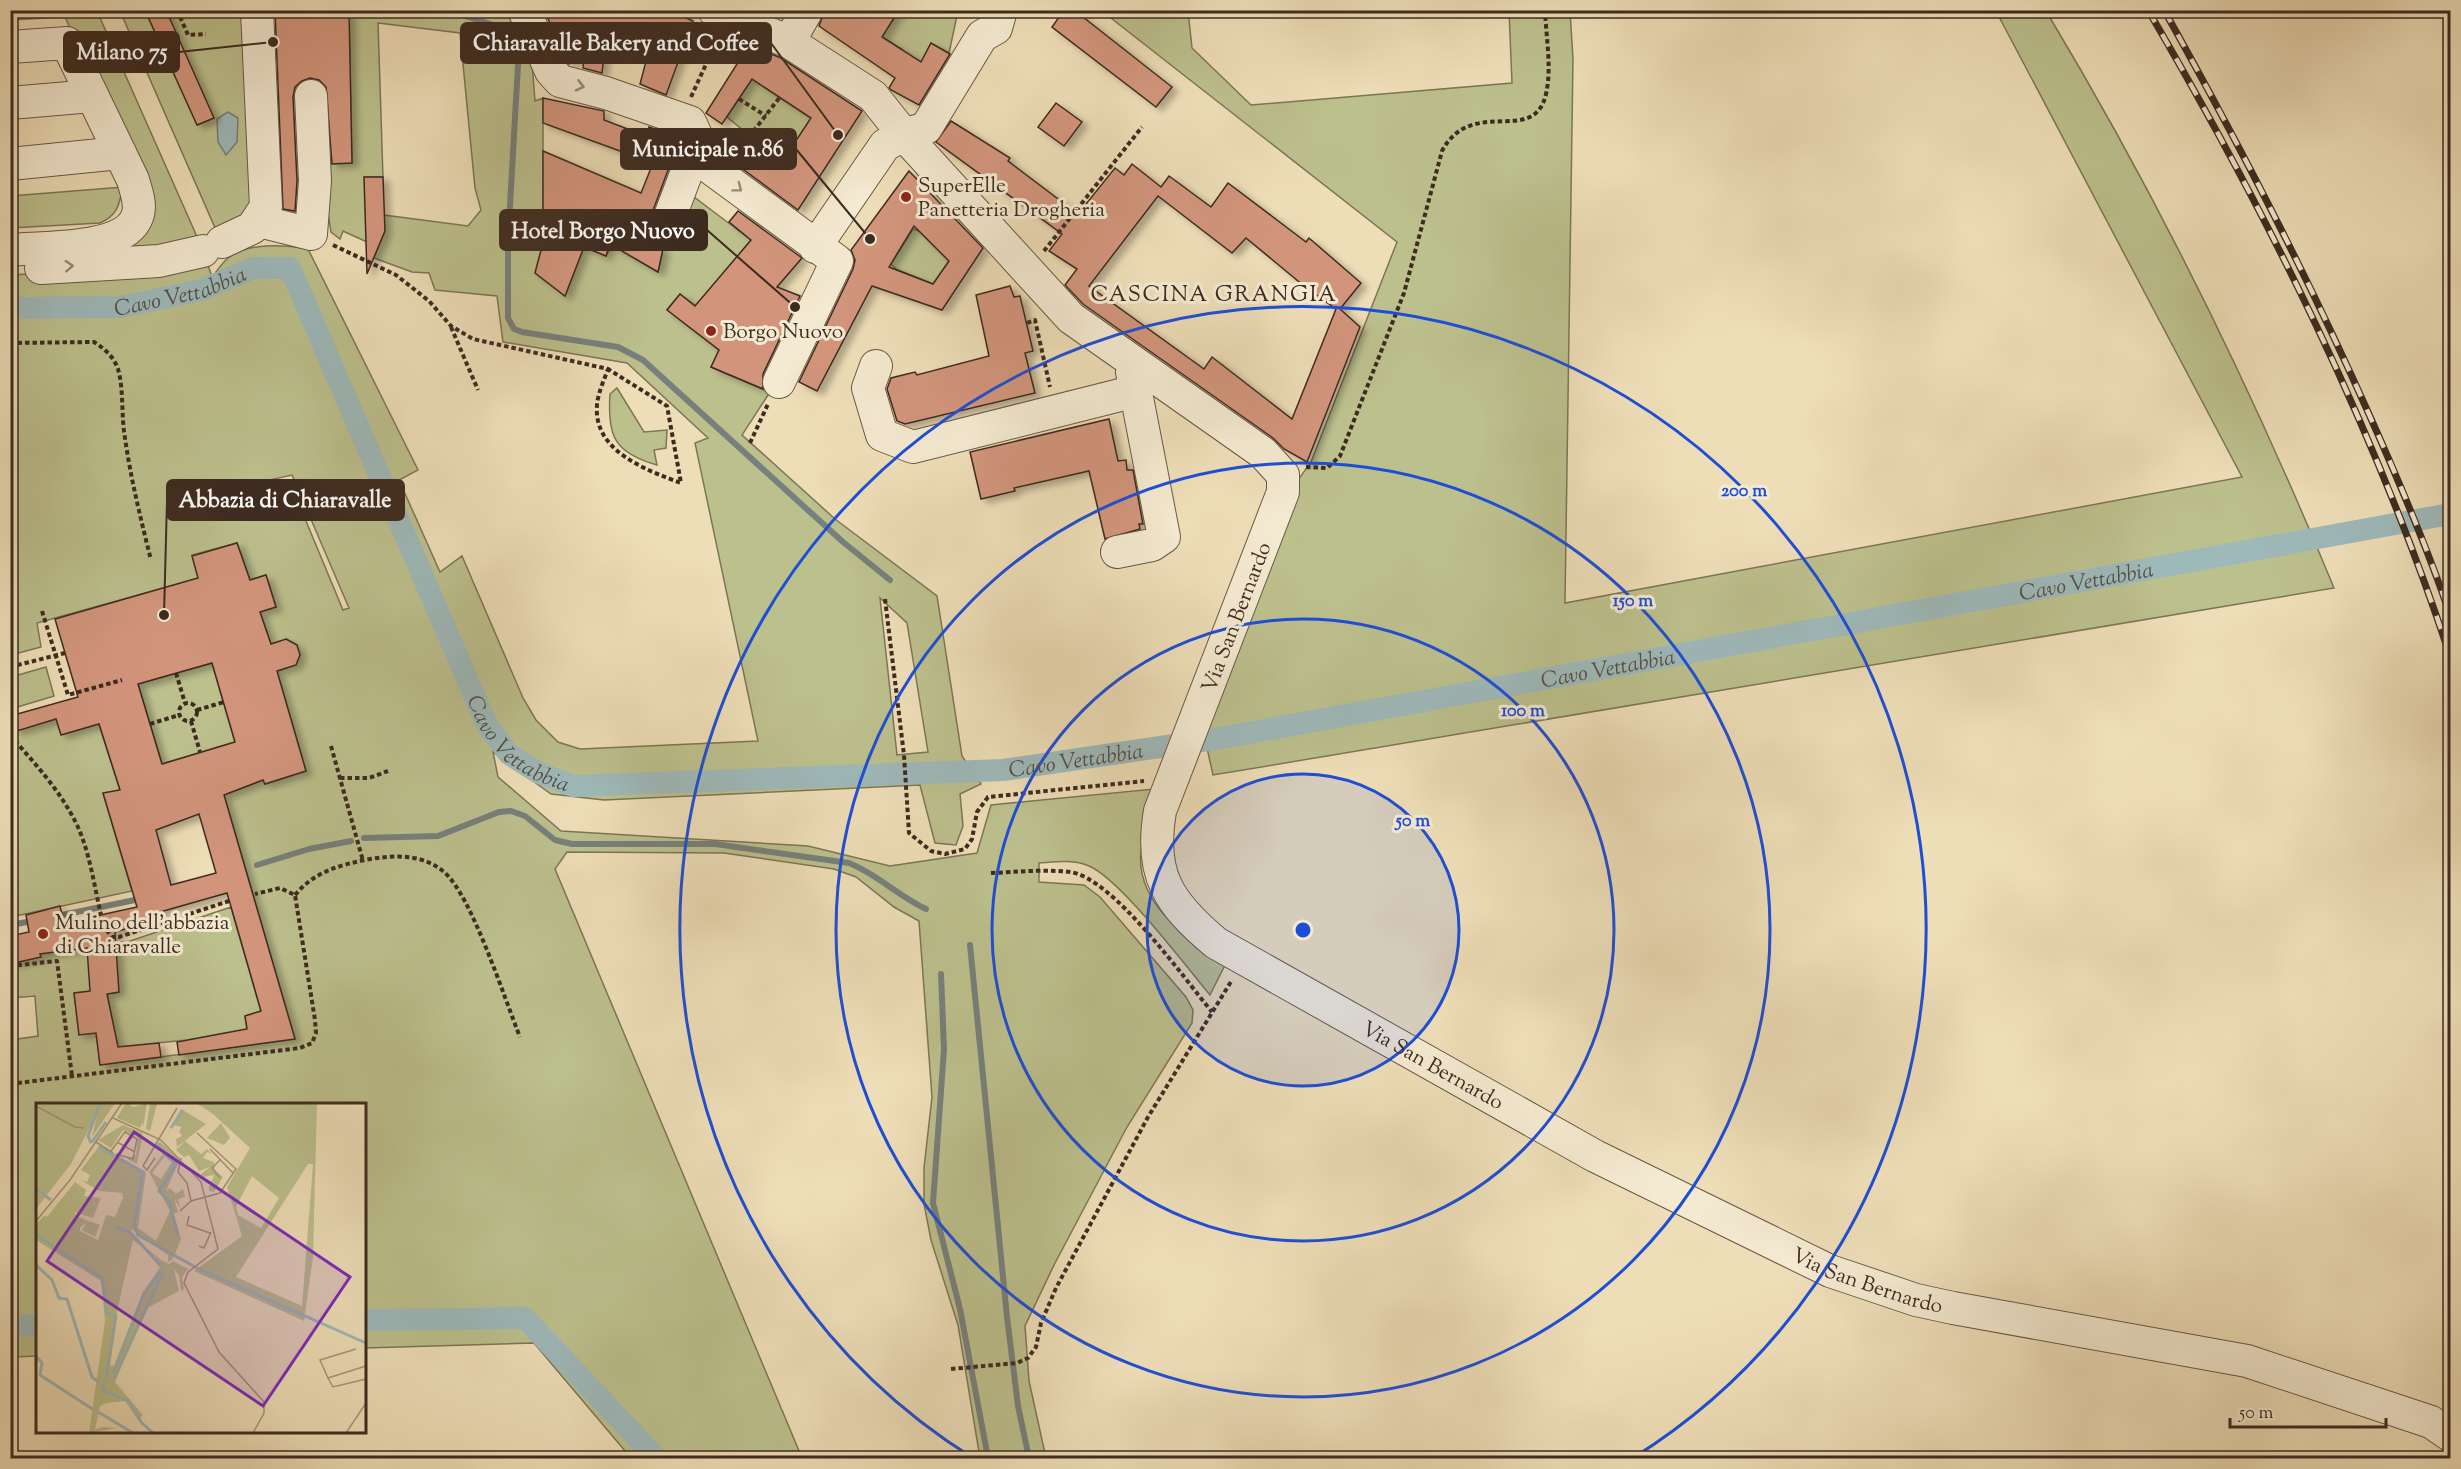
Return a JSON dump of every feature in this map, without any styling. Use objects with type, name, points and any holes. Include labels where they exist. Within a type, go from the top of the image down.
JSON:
[{"type":"street","points":[[10,269],[143,263],[178,258],[212,247],[252,228],[259,221],[266,207],[257,10]]},
{"type":"street","points":[[524,10],[551,71],[560,81],[606,93],[690,122],[696,135],[695,150],[666,227]]},
{"type":"street","points":[[789,42],[807,10]]},
{"type":"street","points":[[815,246],[885,146],[904,135],[926,128],[982,36],[996,28],[1001,10]]},
{"type":"street","points":[[717,23],[789,42],[873,96],[904,135],[1029,270],[1050,298],[1071,318],[1263,453],[1283,475]]},
{"type":"street","points":[[10,47],[67,43],[134,180],[139,199],[138,216],[124,234],[102,242],[10,250]]},
{"type":"street","points":[[10,104],[93,96]]},
{"type":"street","points":[[259,221],[311,234],[315,181],[311,96]]},
{"type":"street","points":[[695,150],[705,164],[837,261],[779,382]]},
{"type":"street","points":[[10,164],[120,153]]},
{"type":"street","points":[[1117,552],[1152,545],[1164,537],[1130,359]]},
{"type":"street","points":[[876,366],[868,388],[882,435],[912,447],[1136,391]]},
{"type":"street","name":"Via San Bernardo","points":[[1283,475],[1283,492],[1280,503],[1161,811],[1155,840],[1158,868],[1174,900],[1192,922],[1216,943],[1595,1156],[1830,1271],[1916,1300],[1953,1308],[2247,1361],[2431,1422],[2451,1436]]},
{"type":"path","points":[[177,10],[188,35],[206,34]]},
{"type":"path","points":[[1283,475],[1299,468],[1327,468],[1340,456],[1404,293],[1442,151],[1448,140],[1467,125],[1530,118],[1542,106],[1548,82],[1545,10]]},
{"type":"path","points":[[681,119],[717,23]]},
{"type":"path","points":[[720,175],[780,97]]},
{"type":"path","points":[[739,99],[766,116]]},
{"type":"path","points":[[1029,270],[1142,127]]},
{"type":"path","points":[[311,234],[396,275],[429,301],[451,326],[473,339],[608,369],[667,406],[681,483],[635,464],[619,453],[607,438],[597,413],[597,402],[608,369]]},
{"type":"path","points":[[1027,323],[1035,320],[1050,388],[1070,408]]},
{"type":"path","points":[[451,326],[478,390]]},
{"type":"path","points":[[10,343],[94,342],[104,348],[112,358],[118,369],[124,436],[135,497],[151,560]]},
{"type":"path","points":[[750,443],[779,382]]},
{"type":"path","points":[[885,599],[895,699],[904,755],[906,813],[909,833],[918,843],[932,851],[957,852],[965,849],[972,839],[978,812],[988,796],[1178,771]]},
{"type":"path","points":[[42,611],[68,695],[122,680]]},
{"type":"path","points":[[10,667],[65,653]]},
{"type":"path","points":[[176,673],[185,703]]},
{"type":"path","points":[[197,710],[224,702]]},
{"type":"path","points":[[185,703],[193,704],[197,710],[195,718],[191,721],[184,721],[179,715],[179,708],[185,703]]},
{"type":"path","points":[[150,724],[179,715]]},
{"type":"path","points":[[191,721],[200,752]]},
{"type":"path","points":[[10,735],[50,782],[77,826],[87,852],[101,915]]},
{"type":"path","points":[[332,746],[363,861]]},
{"type":"path","points":[[340,778],[369,778],[388,771]]},
{"type":"path","points":[[10,1084],[300,1048],[312,1042],[316,1034],[315,1020],[295,895],[305,883],[320,873],[363,861],[393,856],[416,858],[445,872],[467,904],[520,1036]]},
{"type":"path","points":[[991,873],[1070,872],[1087,877],[1122,905],[1212,1012]]},
{"type":"path","points":[[255,894],[280,888],[295,895]]},
{"type":"path","points":[[102,924],[112,937],[119,937],[230,901]]},
{"type":"path","points":[[951,1370],[1017,1363],[1028,1358],[1036,1347],[1041,1323],[1056,1288],[1148,1117],[1245,959]]},
{"type":"path","points":[[10,966],[57,961],[72,1076]]},
{"type":"green space","points":[[11,11],[97,11],[198,239],[156,251],[11,254],[136,233],[89,70],[65,17],[11,20]]},
{"type":"green space","points":[[120,11],[145,11],[198,125],[213,118],[166,11],[250,11],[250,217],[216,230]]},
{"type":"green space","points":[[349,11],[506,11],[532,63],[535,101],[543,98],[543,243],[535,273],[565,296],[584,247],[606,256],[612,245],[658,272],[663,249],[686,191],[751,240],[730,332],[680,294],[667,310],[719,350],[711,367],[770,392],[742,435],[835,519],[937,596],[962,756],[981,784],[960,794],[963,826],[956,845],[935,843],[920,785],[604,800],[551,794],[493,752],[498,777],[561,831],[808,846],[890,866],[977,853],[991,805],[1154,789],[1142,844],[1141,870],[1155,904],[1167,918],[1181,932],[1225,965],[1210,995],[1152,924],[1102,874],[1077,862],[1039,863],[1039,882],[1084,885],[1100,897],[1186,997],[1193,1010],[1192,1023],[1127,1127],[1054,1265],[1025,1326],[1029,1381],[1046,1458],[980,1458],[958,1325],[931,1240],[924,1204],[924,1168],[932,1097],[919,921],[894,907],[856,877],[834,869],[724,853],[567,852],[555,869],[802,1458],[631,1458],[534,1343],[366,1348],[366,1103],[36,1103],[36,1356],[11,1357],[11,1040],[38,1036],[35,996],[11,998],[11,964],[40,957],[40,951],[70,950],[130,941],[231,907],[261,1011],[245,1016],[247,1029],[187,1040],[118,1047],[107,994],[119,992],[74,993],[79,1034],[96,1033],[100,1065],[295,1039],[224,795],[263,780],[265,784],[306,771],[277,671],[296,665],[300,655],[297,645],[287,639],[271,644],[260,612],[276,607],[266,575],[250,580],[237,543],[192,555],[199,578],[37,623],[41,647],[11,655],[11,275],[180,265],[205,256],[212,277],[228,258],[246,249],[289,246],[308,249],[418,470],[399,480],[440,572],[462,556],[523,698],[536,720],[558,742],[580,749],[758,741],[695,443],[708,438],[627,363],[503,342],[497,296],[435,290],[429,273],[412,272],[374,258],[378,247],[343,231],[340,239],[331,232],[320,164],[352,163]],"holes":[[[378,23],[460,33],[475,188],[481,210],[468,226],[384,215],[365,177],[383,177]],[[292,475],[349,608],[343,610],[291,485],[236,498],[232,488]],[[880,598],[907,623],[928,752],[897,755]]]},
{"type":"green space","points":[[899,11],[958,11],[949,53],[931,43],[917,70],[895,66],[903,50],[873,31],[888,27]]},
{"type":"green space","points":[[1102,11],[1188,11],[1192,48],[1251,105],[1512,83],[1509,11],[1570,11],[1573,59],[1565,603],[2242,477],[1996,11],[2046,11],[2127,151],[2201,294],[2270,439],[2334,588],[1213,775],[1201,721],[1288,494],[1311,462],[1397,242]]},
{"type":"green space","points":[[752,79],[811,118],[784,159],[756,137],[744,156],[734,149],[724,161],[705,144],[700,122],[734,148],[745,132],[727,117]]},
{"type":"green space","points":[[123,187],[117,209],[111,217],[100,223],[11,228],[11,196]]},
{"type":"green space","points":[[913,229],[919,231],[949,261],[933,284],[896,269],[891,264]]},
{"type":"green space","points":[[617,388],[644,432],[667,430],[666,448],[654,450],[657,465],[623,449],[612,432],[610,394]]},
{"type":"green space","points":[[212,663],[235,742],[162,764],[138,684]]},
{"type":"green space","points":[[46,667],[54,696],[11,709],[11,677]]},
{"type":"green space","points":[[89,693],[120,790],[103,793],[132,891],[11,917],[10,724]]},
{"type":"water","points":[[228,112],[238,118],[237,142],[226,155],[218,142],[217,119]]},
{"type":"building","points":[[145,10],[166,10],[214,118],[197,125]]},
{"type":"building","points":[[275,10],[349,10],[352,163],[332,164],[326,87],[319,80],[310,78],[302,81],[295,87],[293,97],[297,181],[295,211],[283,209]]},
{"type":"building","points":[[544,10],[668,10],[693,21],[666,95],[640,84],[649,50],[607,31],[602,73],[583,68],[584,56],[569,64]]},
{"type":"building","points":[[825,10],[843,10],[853,17],[857,10],[899,10],[882,37],[921,62],[931,43],[950,54],[919,105],[889,88],[895,78],[819,26]]},
{"type":"building","points":[[1064,10],[1074,10],[1172,87],[1156,107],[1052,27]]},
{"type":"building","points":[[749,45],[781,58],[862,111],[798,210],[721,153],[751,166],[762,142],[784,159],[811,118],[752,79],[722,124],[706,113]]},
{"type":"building","points":[[543,98],[604,111],[604,120],[646,136],[649,127],[677,137],[677,146],[649,221],[652,243],[663,249],[658,272],[610,244],[606,256],[584,247],[565,296],[535,273],[543,243],[543,151],[641,193],[653,163],[543,123]]},
{"type":"building","points":[[1056,103],[1082,122],[1064,146],[1038,127]]},
{"type":"building","points":[[951,121],[1010,158],[1008,161],[1078,214],[1115,168],[1124,175],[1132,164],[1161,187],[1169,176],[1211,207],[1228,183],[1306,242],[1309,238],[1361,283],[1340,309],[1360,327],[1307,462],[1284,449],[1273,438],[1083,304],[1065,285],[1077,269],[1049,251],[1062,234],[936,142]],"holes":[[[1158,196],[1232,253],[1246,238],[1336,309],[1292,419],[1212,357],[1204,369],[1089,286]]]},
{"type":"building","points":[[909,171],[983,248],[942,310],[872,286],[817,391],[799,382],[853,269],[855,260],[851,250]],"holes":[[[914,226],[949,261],[933,284],[889,267]]]},
{"type":"building","points":[[364,177],[383,177],[385,231],[367,274]]},
{"type":"building","points":[[738,211],[802,258],[777,287],[800,296],[763,374],[763,389],[711,367],[719,350],[667,310],[680,294],[695,306],[751,240],[729,222]]},
{"type":"building","points":[[1010,286],[1014,297],[1020,296],[1033,351],[1025,353],[1035,393],[905,424],[897,421],[887,389],[891,378],[915,372],[917,375],[989,356],[976,295]]},
{"type":"building","points":[[1109,419],[1118,461],[1126,460],[1127,470],[1133,470],[1143,524],[1139,524],[1140,529],[1105,539],[1089,471],[1014,488],[1015,491],[981,499],[970,452]]},
{"type":"building","points":[[237,543],[250,580],[266,575],[276,607],[260,612],[271,644],[286,639],[297,645],[300,655],[296,665],[277,671],[306,771],[265,784],[263,780],[224,795],[295,1039],[179,1055],[177,1042],[247,1029],[245,1016],[261,1011],[227,893],[160,912],[162,918],[115,932],[119,992],[107,994],[118,1047],[159,1043],[161,1057],[100,1065],[96,1033],[79,1035],[74,993],[90,991],[87,948],[40,954],[41,957],[10,964],[10,936],[29,932],[26,915],[60,906],[64,923],[137,907],[103,793],[120,790],[99,724],[61,735],[56,719],[17,731],[10,722],[10,716],[78,697],[55,619],[198,578],[192,556]],"holes":[[[212,663],[235,742],[162,764],[138,684]],[[199,814],[216,873],[171,885],[156,830]]]},
{"type":"waterway","points":[[446,10],[500,27],[519,48],[508,240],[508,318],[514,329],[618,347],[643,360],[843,542],[890,580]]},
{"type":"waterway","name":"Cavo Vettabbia","points":[[10,308],[120,307],[202,290],[254,268],[290,268],[487,725],[509,754],[537,772],[573,786],[1003,770],[1215,739],[2450,514]]},
{"type":"waterway","points":[[364,838],[438,836],[499,812],[511,811],[525,816],[555,840],[572,844],[715,844],[849,863],[926,909]]},
{"type":"waterway","points":[[257,865],[309,849],[351,841]]},
{"type":"waterway","points":[[62,915],[135,900]]},
{"type":"waterway","points":[[10,925],[27,922]]},
{"type":"waterway","points":[[970,945],[1007,1317],[1018,1406],[1029,1458]]},
{"type":"waterway","points":[[941,974],[944,1049],[933,1203],[960,1309],[988,1458]]},
{"type":"waterway","points":[[366,1320],[525,1318],[656,1458]]},
{"type":"waterway","points":[[10,1326],[36,1325]]},
{"type":"railway","points":[[2148,10],[2277,245],[2354,407],[2421,572],[2450,656]]},
{"type":"railway","points":[[2164,10],[2219,109],[2321,310],[2401,487],[2450,615]]},
{"type":"place","name":"Milano 75","points":[[273,42]]},
{"type":"place","name":"Chiaravalle Bakery and Coffee","points":[[838,135]]},
{"type":"place","name":"SuperElle Panetteria Drogheria","points":[[906,197]]},
{"type":"place","name":"Municipale n.86","points":[[870,239]]},
{"type":"place","name":"Hotel Borgo Nuovo","points":[[795,307]]},
{"type":"place","name":"Borgo Nuovo","points":[[711,331]]},
{"type":"place","name":"Abbazia di Chiaravalle","points":[[164,615]]},
{"type":"place","name":"Mulino dell'abbazia di Chiaravalle","points":[[43,934]]},
{"type":"district","name":"CASCINA GRANGIA","points":[[1214,293]]}]
